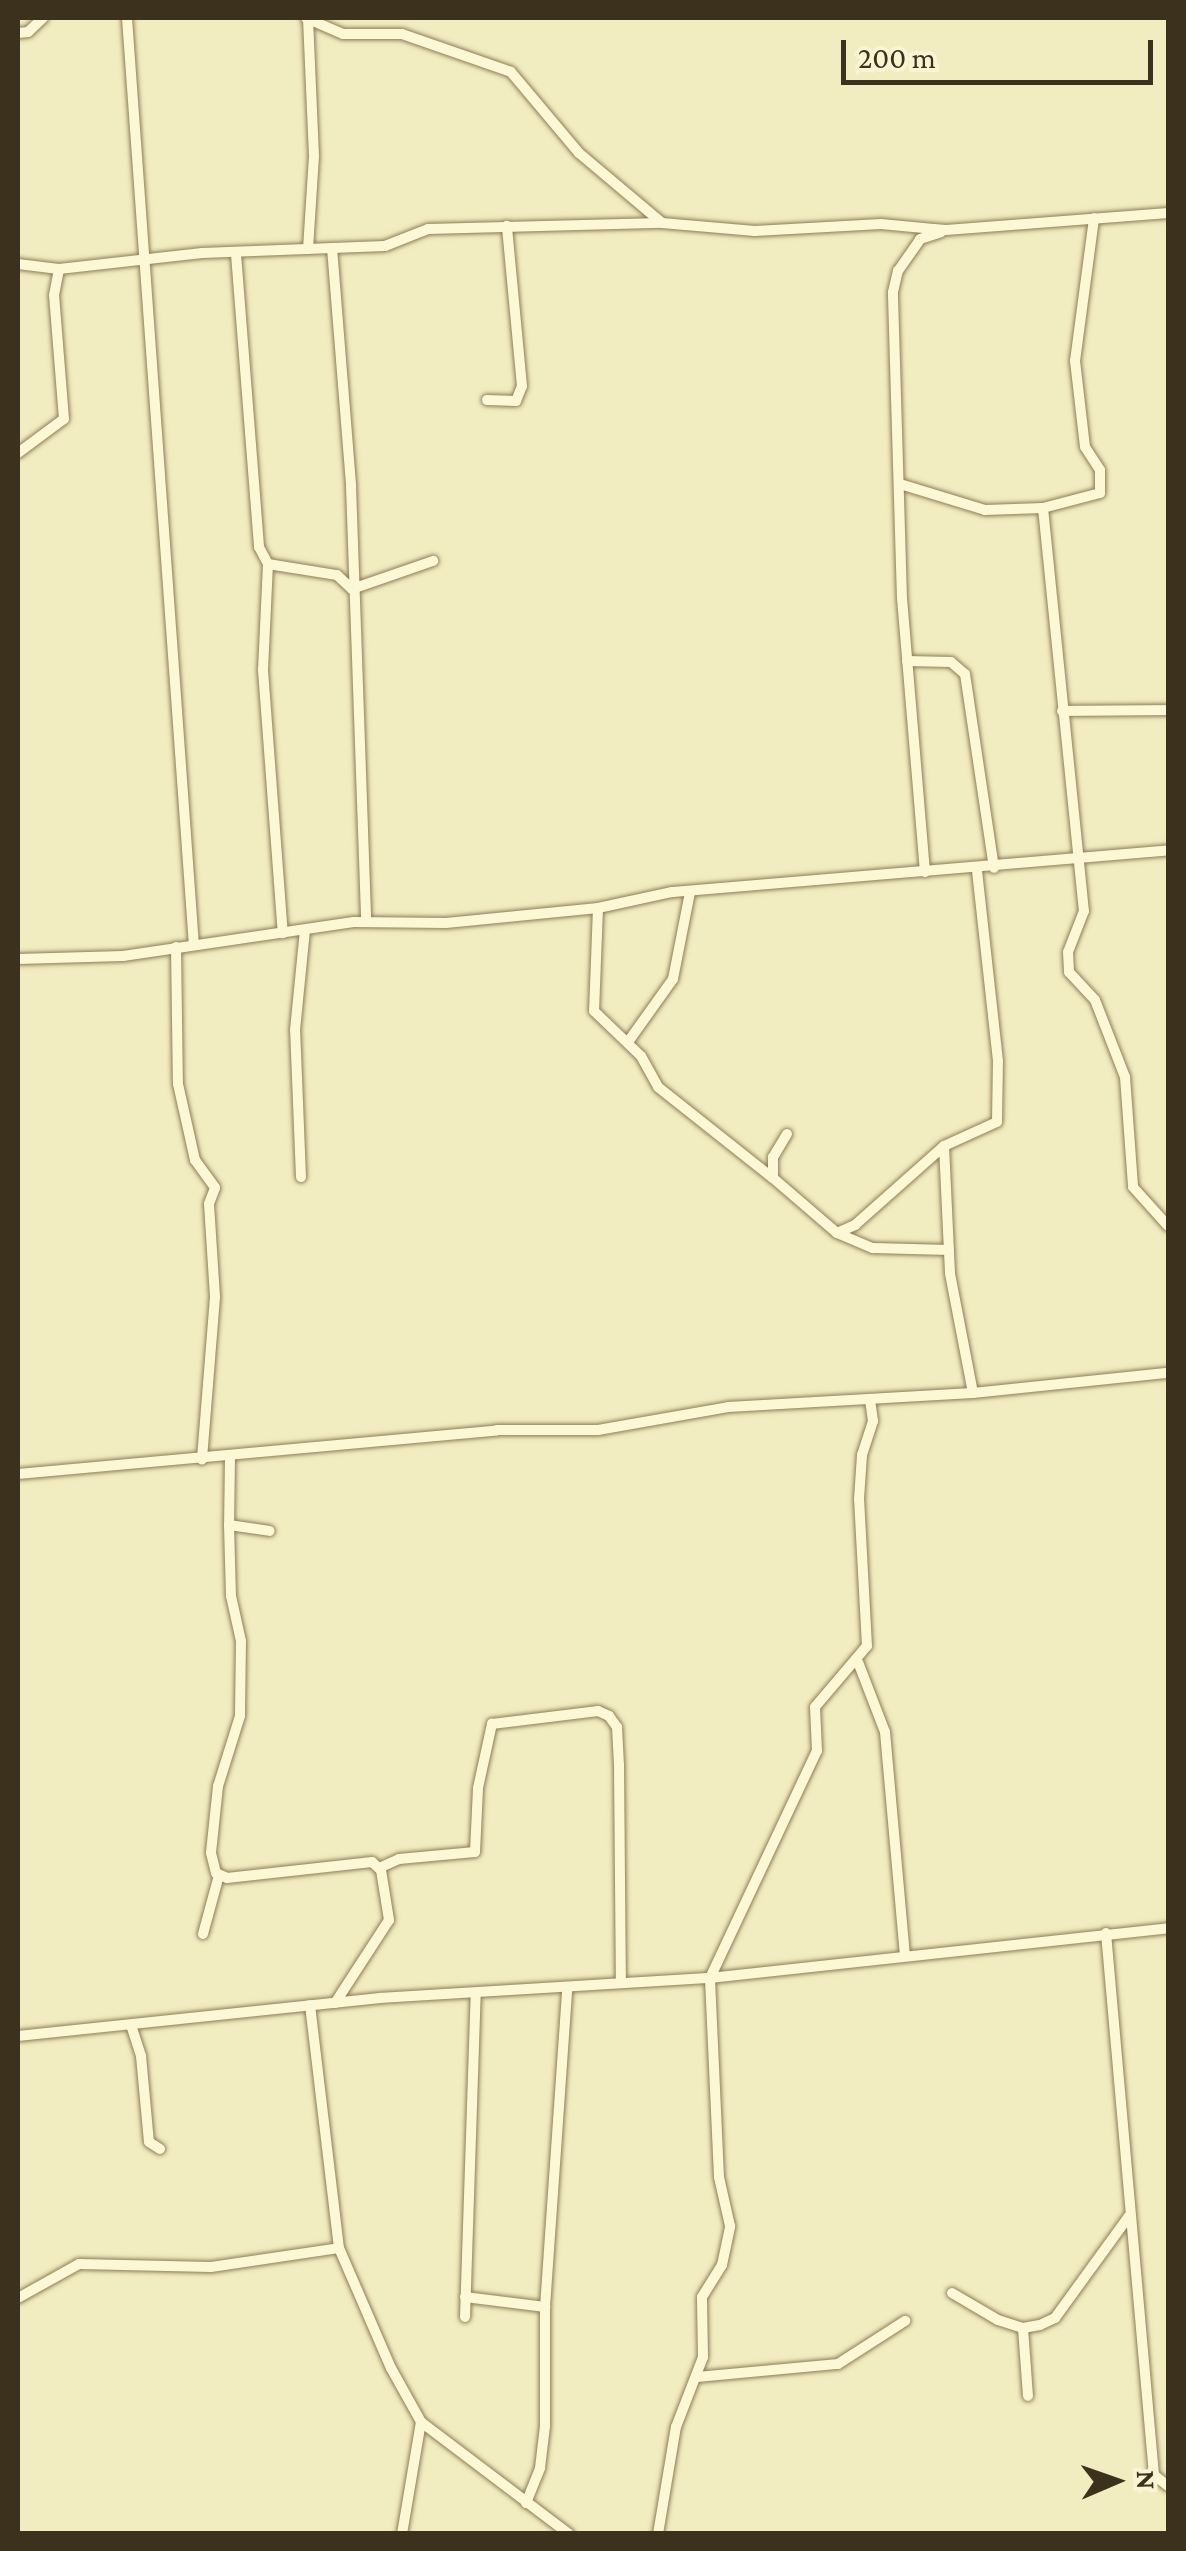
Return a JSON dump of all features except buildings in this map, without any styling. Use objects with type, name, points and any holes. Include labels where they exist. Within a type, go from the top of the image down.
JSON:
[{"type":"street","points":[[18,32],[44,18]]},
{"type":"street","points":[[127,18],[142,262],[161,428],[170,676],[194,945]]},
{"type":"street","points":[[308,249],[314,156],[307,19],[343,34],[402,34],[511,72],[579,154],[662,222]]},
{"type":"street","points":[[18,264],[59,269],[385,246],[428,229],[662,222],[755,231],[881,224],[946,230],[1168,213]]},
{"type":"street","points":[[900,484],[970,507],[1043,508],[1092,498],[1103,484],[1084,447],[1075,361],[1094,218]]},
{"type":"street","points":[[487,400],[516,401],[522,386],[507,226]]},
{"type":"street","points":[[925,872],[907,661],[893,292],[898,270],[920,239],[946,230]]},
{"type":"street","points":[[332,248],[352,486],[352,588],[366,922]]},
{"type":"street","points":[[236,254],[259,548],[268,564],[263,670],[284,933]]},
{"type":"street","points":[[18,453],[64,419],[54,295],[59,269]]},
{"type":"street","points":[[1043,508],[1084,911],[1068,952],[1069,972],[1096,1000],[1126,1078],[1133,1187],[1168,1226]]},
{"type":"street","points":[[352,588],[434,561]]},
{"type":"street","points":[[268,564],[338,575],[352,588]]},
{"type":"street","points":[[907,661],[951,662],[965,674],[994,868]]},
{"type":"street","points":[[1062,711],[1168,710]]},
{"type":"street","points":[[18,959],[176,947],[366,922],[446,923],[598,908],[690,892],[978,871],[1168,850]]},
{"type":"street","points":[[838,1233],[855,1225],[944,1146],[997,1122],[998,1062],[978,871]]},
{"type":"street","points":[[628,1042],[673,980],[690,892]]},
{"type":"street","points":[[598,908],[593,1009],[628,1042],[658,1087],[838,1233],[873,1248],[948,1250]]},
{"type":"street","points":[[300,1176],[296,1030],[305,930]]},
{"type":"street","points":[[176,947],[178,1084],[195,1160],[215,1188],[210,1204],[215,1297],[202,1459]]},
{"type":"street","points":[[773,1178],[773,1157],[787,1134]]},
{"type":"street","points":[[944,1146],[948,1250],[973,1393]]},
{"type":"street","points":[[18,1474],[496,1430],[598,1430],[728,1407],[973,1393],[1168,1373]]},
{"type":"street","points":[[1156,1375],[1168,1382]]},
{"type":"street","points":[[658,2534],[676,2427],[697,2377],[702,2297],[722,2265],[730,2226],[719,2177],[710,1978],[817,1751],[815,1707],[858,1662],[869,1636],[859,1499],[862,1455],[873,1422],[870,1400]]},
{"type":"street","points":[[203,1934],[218,1874],[211,1853],[218,1786],[240,1716],[241,1641],[231,1596],[230,1457]]},
{"type":"street","points":[[229,1525],[270,1530]]},
{"type":"street","points":[[858,1662],[884,1732],[905,1955]]},
{"type":"street","points":[[379,1868],[399,1859],[475,1852],[478,1788],[492,1724],[598,1711],[609,1716],[617,1727],[619,1765],[621,1981]]},
{"type":"street","points":[[218,1874],[372,1862],[379,1868],[389,1920],[335,2002]]},
{"type":"street","points":[[18,2036],[335,2002],[710,1978],[1168,1928]]},
{"type":"street","points":[[1106,1933],[1154,2475],[1168,2486]]},
{"type":"street","points":[[526,2504],[540,2468],[545,2426],[545,2307],[567,1989]]},
{"type":"street","points":[[466,2316],[476,1993]]},
{"type":"street","points":[[310,2005],[340,2248],[421,2422],[569,2534]]},
{"type":"street","points":[[130,2025],[141,2056],[149,2142],[160,2149]]},
{"type":"street","points":[[952,2293],[1024,2328],[1054,2318],[1130,2215]]},
{"type":"street","points":[[18,2298],[80,2264],[211,2267],[340,2248]]},
{"type":"street","points":[[466,2297],[545,2307]]},
{"type":"street","points":[[697,2377],[838,2364],[905,2321]]},
{"type":"street","points":[[1024,2328],[1028,2396]]},
{"type":"street","points":[[402,2534],[421,2422]]}]
